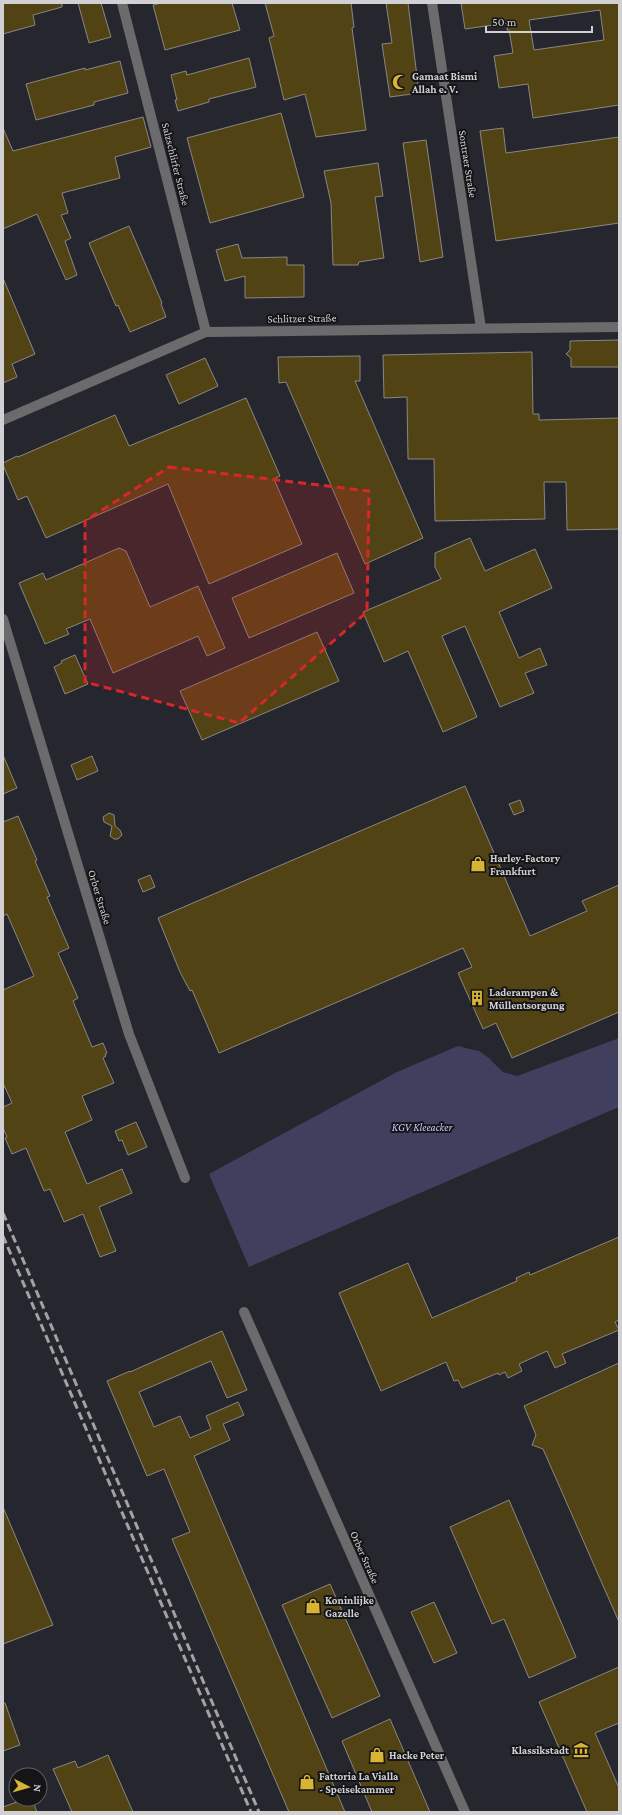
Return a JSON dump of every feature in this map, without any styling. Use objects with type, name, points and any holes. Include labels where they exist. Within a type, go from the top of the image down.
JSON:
[{"type":"street","name":"Salzschlirfer Straße","points":[[122,3],[206,332]]},
{"type":"street","name":"Sontraer Straße","points":[[432,3],[481,328]]},
{"type":"street","name":"Schlitzer Straße","points":[[3,420],[206,332],[619,327]]},
{"type":"street","name":"Orber Straße","points":[[3,619],[130,1034],[185,1178]]},
{"type":"street","name":"Orber Straße","points":[[244,1312],[464,1812]]},
{"type":"highlighted area","points":[[169,467],[369,491],[367,612],[239,723],[85,682],[85,521]]},
{"type":"shaded area","points":[[3,3],[619,3],[619,1038],[517,1076],[503,1072],[494,1062],[474,1049],[464,1046],[249,1267],[619,1107],[619,1812],[3,1812]]},
{"type":"green space","name":"KGV Kleeacker","points":[[619,1038],[619,1107],[249,1267],[209,1174],[397,1072],[458,1046],[479,1051],[489,1058],[503,1072],[517,1076]]},
{"type":"building","points":[[3,3],[62,3],[62,7],[33,15],[35,25],[3,34]]},
{"type":"building","points":[[78,3],[101,3],[111,37],[89,43]]},
{"type":"building","points":[[161,3],[232,3],[240,30],[165,50],[153,5]]},
{"type":"building","points":[[265,3],[351,3],[354,27],[352,28],[366,130],[316,137],[305,94],[284,100],[269,38],[274,36]]},
{"type":"building","points":[[386,3],[408,3],[419,93],[390,97],[382,44],[392,43]]},
{"type":"building","points":[[461,3],[619,3],[619,105],[533,118],[528,84],[499,88],[494,56],[513,53],[509,30],[507,30],[507,23],[465,29]],"holes":[[[600,10],[604,40],[534,50],[529,20]]]},
{"type":"building","points":[[249,58],[256,87],[209,99],[209,102],[178,111],[171,75],[186,71],[187,75]]},
{"type":"building","points":[[120,61],[128,93],[94,102],[94,105],[36,120],[26,84],[85,68],[85,70]]},
{"type":"building","points":[[281,113],[304,197],[210,223],[187,138]]},
{"type":"building","points":[[143,117],[151,147],[115,157],[120,178],[62,193],[68,213],[61,215],[71,238],[65,241],[77,275],[66,280],[37,214],[3,229],[3,128],[13,151]]},
{"type":"building","points":[[503,128],[506,153],[619,137],[619,223],[496,241],[480,131]]},
{"type":"building","points":[[426,140],[443,257],[420,262],[403,143]]},
{"type":"building","points":[[378,163],[383,196],[375,197],[384,258],[359,262],[358,265],[333,265],[331,203],[324,171]]},
{"type":"building","points":[[129,226],[162,303],[161,304],[166,317],[130,332],[118,305],[116,306],[89,243]]},
{"type":"building","points":[[238,244],[242,258],[287,257],[287,265],[304,265],[304,297],[245,298],[245,276],[225,281],[216,250]]},
{"type":"building","points":[[3,278],[35,354],[12,364],[17,377],[3,383]]},
{"type":"building","points":[[619,340],[619,367],[571,367],[571,358],[566,354],[570,350],[570,341]]},
{"type":"building","points":[[532,352],[533,414],[539,414],[539,420],[619,418],[619,529],[567,530],[566,482],[544,482],[545,519],[435,521],[434,459],[408,459],[407,397],[384,398],[383,355]]},
{"type":"building","points":[[360,356],[360,381],[355,381],[423,538],[365,564],[286,382],[279,383],[278,357]]},
{"type":"building","points":[[205,358],[218,386],[179,404],[166,375]]},
{"type":"building","points":[[246,398],[280,476],[274,479],[302,544],[209,584],[168,484],[46,538],[27,496],[18,500],[3,465],[3,463],[17,456],[18,457],[115,415],[129,446]]},
{"type":"building","points":[[470,538],[485,571],[535,549],[552,588],[499,612],[519,658],[540,648],[547,665],[525,673],[534,693],[500,707],[465,626],[442,636],[477,717],[443,732],[408,651],[384,662],[363,612],[441,579],[435,567],[435,553]]},
{"type":"building","points":[[119,548],[126,551],[150,607],[198,586],[225,648],[207,656],[198,636],[113,673],[90,619],[66,629],[69,634],[45,644],[19,583],[43,573],[46,580]]},
{"type":"building","points":[[337,553],[354,593],[249,638],[232,598]]},
{"type":"building","points":[[317,632],[339,681],[202,740],[180,691]]},
{"type":"building","points":[[75,655],[88,684],[65,694],[54,667],[62,663],[61,661]]},
{"type":"building","points":[[3,755],[17,788],[3,794]]},
{"type":"building","points":[[92,756],[98,771],[77,780],[71,765]]},
{"type":"building","points":[[465,786],[530,936],[587,911],[582,901],[619,885],[619,1012],[512,1058],[496,1023],[483,1029],[458,973],[472,967],[463,948],[219,1053],[192,990],[190,991],[180,972],[158,918]]},
{"type":"building","points":[[520,800],[524,811],[514,815],[509,804]]},
{"type":"building","points":[[109,813],[114,815],[115,826],[120,830],[122,835],[118,839],[114,839],[110,836],[112,826],[104,822],[103,817]]},
{"type":"building","points":[[18,816],[37,860],[35,861],[50,896],[47,897],[69,948],[58,953],[78,998],[73,1001],[92,1047],[103,1043],[107,1053],[103,1058],[114,1083],[82,1096],[92,1120],[65,1132],[87,1184],[122,1169],[132,1193],[99,1207],[116,1251],[100,1257],[83,1214],[64,1222],[50,1189],[44,1191],[26,1148],[12,1154],[5,1138],[7,1137],[3,1128],[3,1107],[12,1103],[3,1083],[3,990],[34,976],[7,914],[3,916],[3,822]]},
{"type":"building","points":[[150,875],[155,887],[143,892],[138,880]]},
{"type":"building","points":[[136,1122],[147,1147],[128,1155],[122,1140],[119,1141],[115,1131]]},
{"type":"building","points":[[619,1237],[619,1320],[615,1322],[619,1330],[562,1354],[566,1363],[555,1368],[547,1351],[519,1364],[522,1371],[508,1378],[505,1372],[499,1375],[498,1373],[462,1388],[458,1380],[454,1381],[446,1362],[381,1391],[339,1293],[408,1263],[432,1318],[517,1281],[516,1278],[529,1272],[530,1275]]},
{"type":"building","points":[[222,1331],[247,1390],[227,1398],[211,1361],[139,1392],[154,1427],[180,1416],[190,1438],[211,1429],[206,1416],[238,1402],[244,1415],[223,1424],[230,1440],[194,1456],[345,1812],[289,1812],[172,1539],[190,1532],[164,1469],[147,1476],[107,1381]]},
{"type":"building","points":[[619,1363],[619,1622],[543,1449],[532,1445],[536,1435],[524,1406]]},
{"type":"building","points":[[509,1500],[576,1657],[529,1678],[504,1619],[492,1624],[450,1527]]},
{"type":"building","points":[[3,1507],[53,1625],[3,1644]]},
{"type":"building","points":[[330,1584],[380,1696],[332,1718],[282,1605]]},
{"type":"building","points":[[434,1602],[457,1653],[434,1663],[411,1612]]},
{"type":"building","name":"Klassikstadt","points":[[619,1667],[619,1723],[595,1733],[619,1788],[619,1812],[587,1812],[539,1702]]},
{"type":"building","points":[[3,1703],[5,1703],[20,1745],[3,1751]]},
{"type":"building","points":[[390,1719],[430,1812],[372,1812],[342,1741]]},
{"type":"building","points":[[108,1755],[133,1812],[72,1812],[53,1769],[75,1761],[78,1768]]},
{"type":"building","points":[[8,1805],[8,1807],[35,1807],[37,1812],[3,1812],[3,1807]]},
{"type":"railway","points":[[3,1213],[259,1812]]},
{"type":"railway","points":[[3,1236],[251,1812]]},
{"type":"place","name":"Gamaat Bismi Allah e. V.","points":[[400,82]]},
{"type":"place","name":"Harley-Factory Frankfurt","points":[[478,864]]},
{"type":"place","name":"Laderampen & Müllentsorgung","points":[[477,998]]},
{"type":"place","name":"Koninlijke Gazelle","points":[[313,1606]]},
{"type":"place","name":"Klassikstadt","points":[[581,1750]]},
{"type":"place","name":"Hacke Peter","points":[[377,1755]]},
{"type":"place","name":"Fattoria La Vialla - Speisekammer","points":[[307,1782]]}]
